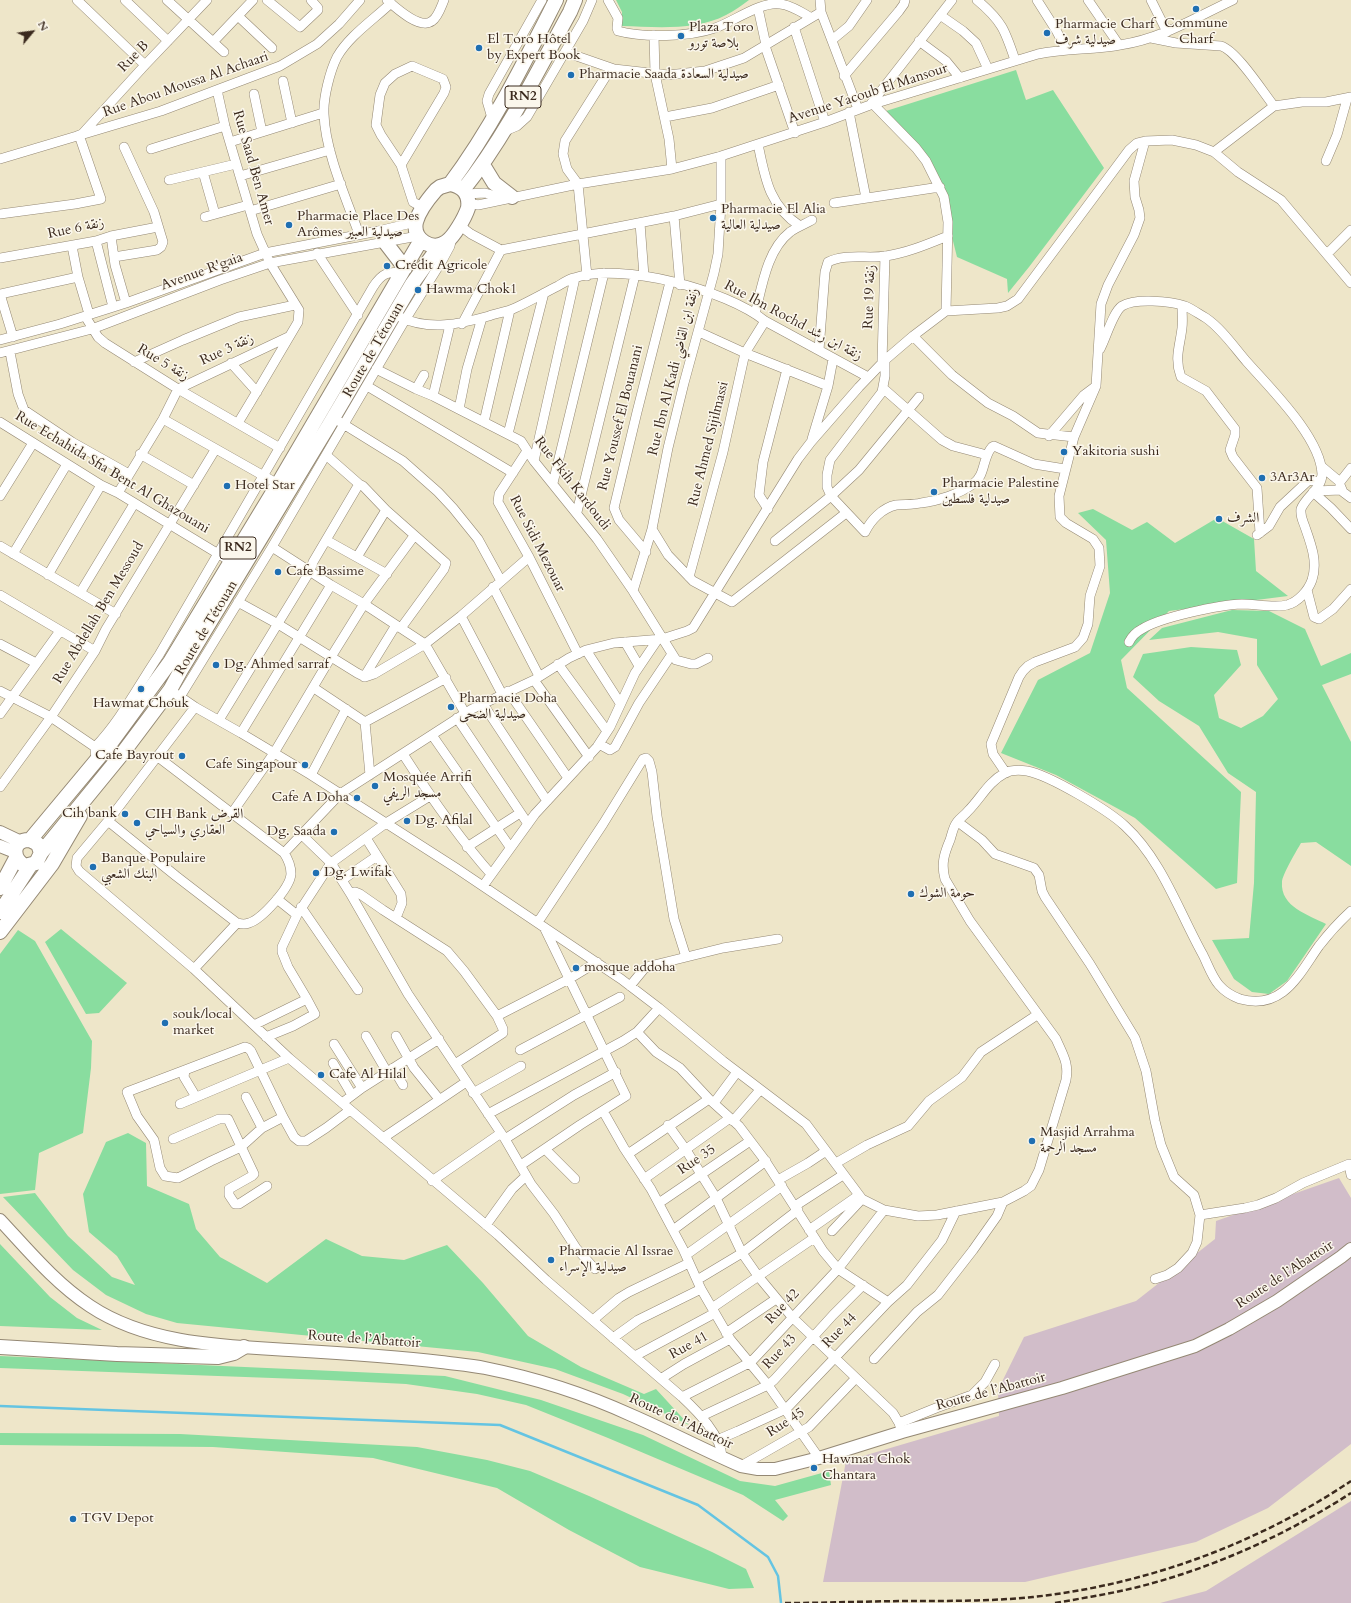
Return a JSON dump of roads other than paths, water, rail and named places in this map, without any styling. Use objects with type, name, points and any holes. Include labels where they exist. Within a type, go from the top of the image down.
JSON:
[{"type":"highway","name":"RN2","points":[[416,222],[436,190],[450,184],[469,158],[522,67],[556,0]]},
{"type":"highway","name":"Route de Tétouan","points":[[0,912],[30,866],[36,863],[41,853],[111,767],[175,694],[181,670],[339,421],[400,317],[412,284],[440,245],[449,240],[467,213],[466,196],[570,12],[575,0]]},
{"type":"highway","points":[[483,165],[494,183],[509,198]]},
{"type":"highway","points":[[450,184],[459,187],[466,196]]},
{"type":"highway","points":[[416,222],[416,227],[420,238],[430,245],[440,245]]},
{"type":"highway","name":"Route de Tétouan","points":[[0,888],[20,848],[96,761],[170,662],[224,557],[278,484],[404,270],[420,238]]},
{"type":"highway","points":[[385,242],[404,270]]},
{"type":"highway","points":[[0,932],[52,864],[111,767]]},
{"type":"highway","points":[[30,866],[20,863],[20,848],[38,844],[41,853]]},
{"type":"highway","points":[[0,921],[22,903]]},
{"type":"highway","points":[[0,1347],[132,1355],[218,1357],[234,1353],[244,1347]]},
{"type":"main road","points":[[0,832],[20,848]]},
{"type":"main road","points":[[0,846],[20,848]]},
{"type":"main road","name":"Route de l’Abattoir","points":[[0,1220],[49,1272],[70,1291],[90,1306],[115,1320],[150,1333],[190,1342],[418,1359],[484,1368],[533,1379],[576,1392],[630,1414],[741,1466],[758,1469],[775,1469],[819,1458],[901,1428],[1062,1388],[1195,1346],[1277,1301],[1351,1249]]},
{"type":"street","points":[[77,0],[145,64]]},
{"type":"street","points":[[124,0],[168,42]]},
{"type":"street","points":[[167,0],[214,41],[224,52]]},
{"type":"street","name":"Rue B","points":[[80,135],[145,64],[168,42],[207,0]]},
{"type":"street","points":[[214,41],[253,0]]},
{"type":"street","points":[[267,0],[299,27],[319,9],[311,0]]},
{"type":"street","name":"Rue Abou Moussa Al Achaari","points":[[0,159],[161,112],[280,66],[305,52],[328,34],[360,0]]},
{"type":"street","points":[[359,234],[330,150],[324,113],[329,81],[337,58],[357,34],[389,2],[418,23],[426,24],[432,22],[437,16],[444,0]]},
{"type":"street","points":[[492,118],[487,101],[489,94],[542,0]]},
{"type":"street","points":[[503,132],[517,126],[527,117],[583,21],[592,0]]},
{"type":"street","points":[[608,0],[618,18],[618,31],[654,35],[688,34],[714,28],[769,4],[780,4],[802,12],[810,17]]},
{"type":"street","points":[[820,0],[820,12],[832,40],[844,76],[853,111],[866,198]]},
{"type":"street","points":[[832,40],[848,26],[867,0]]},
{"type":"street","points":[[844,76],[899,11],[904,4],[904,0]]},
{"type":"street","points":[[946,311],[948,236],[946,207],[940,187],[926,161],[916,148],[871,104],[952,0]]},
{"type":"street","points":[[977,0],[997,18],[1015,60]]},
{"type":"street","points":[[1036,0],[1056,30],[1066,49]]},
{"type":"street","points":[[1088,0],[1119,45]]},
{"type":"street","points":[[1151,0],[1167,32]]},
{"type":"street","name":"Avenue Yacoub El Mansour","points":[[466,196],[478,205],[578,184],[672,169],[721,156],[795,133],[871,104],[1015,60],[1066,49],[1119,45],[1150,38],[1167,32],[1233,0]]},
{"type":"street","points":[[758,8],[766,45],[795,133]]},
{"type":"street","points":[[565,52],[614,69],[655,74],[705,71],[744,58],[820,12]]},
{"type":"street","points":[[940,15],[963,31],[976,43],[988,69]]},
{"type":"street","points":[[238,16],[272,48]]},
{"type":"street","points":[[794,27],[825,122]]},
{"type":"street","points":[[654,35],[655,74],[664,117],[672,169]]},
{"type":"street","points":[[1150,38],[1221,46],[1227,48],[1242,64],[1274,106]]},
{"type":"street","points":[[919,41],[946,61],[960,78]]},
{"type":"street","points":[[401,165],[444,93],[446,87],[443,79],[412,66],[396,74],[385,83],[380,95],[376,125],[380,135],[401,165],[407,188],[413,202],[424,208]]},
{"type":"street","points":[[587,276],[578,184],[567,169],[563,154],[565,141],[606,76],[614,69]]},
{"type":"street","points":[[283,81],[292,123]]},
{"type":"street","points":[[664,117],[712,108],[779,85]]},
{"type":"street","name":"Rue Saad Ben Amer","points":[[217,90],[225,126],[236,164],[257,234],[265,253]]},
{"type":"street","points":[[254,94],[262,132]]},
{"type":"street","points":[[1214,152],[1274,106],[1302,102],[1326,102],[1349,98],[1337,135],[1326,160]]},
{"type":"street","points":[[230,142],[324,113]]},
{"type":"street","points":[[152,149],[225,126]]},
{"type":"street","points":[[0,214],[101,199],[80,135]]},
{"type":"street","points":[[1006,772],[995,758],[992,752],[991,744],[1019,677],[1028,666],[1072,649],[1081,641],[1088,624],[1090,596],[1100,566],[1100,551],[1095,540],[1066,523],[1060,517],[1059,496],[1074,437],[1096,386],[1099,350],[1099,316],[1101,304],[1108,284],[1136,230],[1140,218],[1135,197],[1134,181],[1145,141]]},
{"type":"street","points":[[284,853],[340,794],[465,713],[536,678],[558,664],[582,652],[625,642],[660,639],[693,628],[768,510],[798,459],[868,377],[883,361],[946,311],[1003,307],[1020,298],[1129,150],[1138,143],[1145,141],[1179,141],[1214,152],[1238,172],[1281,200],[1351,283]]},
{"type":"street","points":[[758,144],[768,186],[774,200],[786,216],[800,226]]},
{"type":"street","points":[[114,257],[157,250],[162,247],[163,242],[154,212],[124,147]]},
{"type":"street","points":[[240,176],[330,150]]},
{"type":"street","name":"Rue Ibn Al Kadi زنقة ابن القاضي","points":[[632,591],[646,552],[652,529],[668,448],[718,254],[721,204],[721,156]]},
{"type":"street","points":[[169,180],[236,164]]},
{"type":"street","points":[[203,172],[215,214]]},
{"type":"street","points":[[205,217],[249,208],[341,184]]},
{"type":"street","points":[[834,203],[940,187]]},
{"type":"street","points":[[721,204],[674,216],[501,250],[471,234],[455,231],[450,246],[400,317],[367,386],[339,421],[326,455],[272,547],[238,602],[175,694],[311,775],[386,823],[597,962],[630,986],[737,1072],[806,1124],[836,1163],[843,1176],[861,1197],[871,1205],[884,1210],[918,1216],[937,1216],[1003,1202],[1024,1191],[1031,1186],[1035,1180],[1050,1137],[1066,1080],[1068,1068],[1056,1039],[1037,1015],[970,921],[945,879],[943,872],[943,856],[958,822],[971,809],[990,783],[1006,772],[1016,770],[1027,771],[1045,777],[1105,810],[1125,826],[1144,848],[1163,878],[1194,940],[1219,985],[1228,994],[1241,999],[1259,1001],[1273,999],[1287,990],[1336,925],[1351,911]]},
{"type":"street","points":[[674,216],[680,285]]},
{"type":"street","points":[[755,314],[769,264],[774,252],[790,232],[812,220]]},
{"type":"street","name":"Avenue R'gaia","points":[[0,340],[60,324],[265,253],[416,222]]},
{"type":"street","points":[[577,512],[640,276],[640,222]]},
{"type":"street","name":"Rue 6 زنقة","points":[[0,258],[72,246],[111,236],[158,227]]},
{"type":"street","points":[[1327,254],[1351,230]]},
{"type":"street","points":[[111,236],[118,276],[126,302]]},
{"type":"street","name":"Rue 19 زنقة","points":[[819,350],[825,272],[828,262],[847,258],[900,254],[948,236]]},
{"type":"street","name":"Avenue R'gaia","points":[[0,353],[10,352],[92,329],[220,280],[270,263],[317,253],[420,238]]},
{"type":"street","points":[[96,241],[112,306]]},
{"type":"street","name":"Rue 5 زنقة","points":[[72,246],[87,315],[92,329],[105,344],[178,389],[280,448]]},
{"type":"street","points":[[462,324],[501,250]]},
{"type":"street","points":[[238,423],[298,322],[298,310],[265,253]]},
{"type":"street","points":[[317,253],[358,315]]},
{"type":"street","name":"Rue 19 زنقة","points":[[884,389],[883,361],[885,256]]},
{"type":"street","points":[[96,761],[95,747],[104,738],[129,704],[224,557],[263,476],[378,279],[386,272],[404,270]]},
{"type":"street","points":[[553,483],[604,273]]},
{"type":"street","name":"Rue Ibn Rochd زنقة ابن رشد","points":[[400,317],[416,324],[462,324],[510,310],[574,278],[604,273],[640,276],[709,292],[735,303],[833,359],[868,377]]},
{"type":"street","points":[[13,337],[0,294],[78,278]]},
{"type":"street","points":[[534,461],[574,278]]},
{"type":"street","name":"Rue Youssef El Bouanani","points":[[646,552],[621,523],[616,516],[614,508],[670,282]]},
{"type":"street","points":[[508,434],[544,293]]},
{"type":"street","points":[[1099,350],[1115,313],[1124,305],[1149,302],[1182,306],[1206,318],[1220,330],[1304,429],[1321,466],[1341,486],[1345,494],[1351,498]]},
{"type":"street","points":[[134,362],[229,321],[268,310],[295,305]]},
{"type":"street","points":[[1182,306],[1182,327],[1177,360],[1181,377],[1206,391],[1235,429],[1235,435],[1230,450],[1233,457],[1257,488],[1258,534],[1270,526],[1280,507],[1293,496],[1303,484],[1308,480],[1320,482]]},
{"type":"street","points":[[484,422],[510,310]]},
{"type":"street","points":[[459,409],[467,369],[482,318]]},
{"type":"street","name":"Rue Ahmed Sijilmassi","points":[[689,577],[723,452],[744,353],[765,321]]},
{"type":"street","points":[[433,396],[450,325]]},
{"type":"street","points":[[699,332],[744,353],[828,386]]},
{"type":"street","points":[[913,336],[952,374],[978,396],[1013,416],[1035,432],[1049,436],[1074,437]]},
{"type":"street","name":"Rue 3 زنقة","points":[[178,389],[288,337]]},
{"type":"street","points":[[10,352],[18,394],[24,410],[72,442],[129,474]]},
{"type":"street","points":[[811,442],[828,386],[833,359]]},
{"type":"street","points":[[231,363],[257,392]]},
{"type":"street","name":"Rue Fkih Kardoudi","points":[[376,369],[521,441],[534,461],[577,512],[632,591],[660,639],[674,657]]},
{"type":"street","points":[[768,510],[759,495],[763,462],[787,369]]},
{"type":"street","points":[[416,389],[424,375]]},
{"type":"street","points":[[367,386],[513,473]]},
{"type":"street","points":[[1049,436],[1084,395],[1096,386]]},
{"type":"street","points":[[118,493],[178,389]]},
{"type":"street","points":[[987,455],[948,444],[884,389],[830,460],[827,483],[831,496],[865,532],[874,517],[890,507],[895,505],[918,504],[930,501],[956,493],[970,486],[980,478],[987,455],[994,446],[1034,464],[1065,469]]},
{"type":"street","points":[[775,541],[831,496],[872,456],[919,397]]},
{"type":"street","points":[[162,419],[278,484]]},
{"type":"street","points":[[339,421],[403,462],[438,492],[472,531],[501,581]]},
{"type":"street","name":"Rue Echahida Sfia Bent Al Ghazouani","points":[[0,422],[101,485],[118,493],[224,557]]},
{"type":"street","points":[[0,496],[33,443]]},
{"type":"street","name":"Rue Abdellah Ben Messoud","points":[[0,787],[51,717],[95,651],[215,450]]},
{"type":"street","name":"Rue Sidi Mezouar","points":[[527,450],[499,494],[498,498],[501,508],[582,652],[620,703]]},
{"type":"street","points":[[140,454],[194,485]]},
{"type":"street","points":[[326,455],[363,486],[386,510],[446,564],[399,626],[364,677]]},
{"type":"street","points":[[13,554],[67,464]]},
{"type":"street","points":[[1129,642],[1137,632],[1156,622],[1190,613],[1231,605],[1288,605],[1299,598],[1307,590],[1313,578],[1314,558],[1300,512],[1303,505],[1320,482],[1321,466]]},
{"type":"street","points":[[1314,492],[1341,486],[1351,468]]},
{"type":"street","points":[[219,720],[310,571],[313,562],[359,484]]},
{"type":"street","points":[[48,575],[101,485]]},
{"type":"street","points":[[1314,492],[1351,529]]},
{"type":"street","points":[[80,593],[134,504]]},
{"type":"street","points":[[357,557],[386,510]]},
{"type":"street","points":[[652,529],[668,555],[689,577],[697,584],[731,602],[734,602],[846,513]]},
{"type":"street","points":[[232,813],[274,753],[364,604],[414,536]]},
{"type":"street","points":[[326,540],[387,574]]},
{"type":"street","points":[[0,546],[116,614]]},
{"type":"street","points":[[272,547],[399,626],[425,644],[465,713]]},
{"type":"street","points":[[238,602],[278,624],[364,677],[374,674],[425,644],[461,616],[529,557]]},
{"type":"street","points":[[241,733],[331,585]]},
{"type":"street","points":[[493,587],[536,678],[589,757]]},
{"type":"street","points":[[1307,590],[1314,617],[1320,619],[1333,610],[1351,589]]},
{"type":"street","points":[[0,595],[95,651]]},
{"type":"street","points":[[461,616],[505,693],[568,778]]},
{"type":"street","points":[[0,714],[60,631]]},
{"type":"street","points":[[483,886],[528,824],[599,744],[639,666],[660,639]]},
{"type":"street","points":[[625,642],[639,666]]},
{"type":"street","points":[[0,644],[36,663]]},
{"type":"street","points":[[599,744],[610,750],[615,747],[639,703],[674,657],[691,664],[696,664],[708,658]]},
{"type":"street","points":[[558,664],[607,731]]},
{"type":"street","points":[[365,722],[446,678]]},
{"type":"street","points":[[314,688],[365,722]]},
{"type":"street","points":[[0,691],[51,717],[95,747]]},
{"type":"street","points":[[482,704],[547,801]]},
{"type":"street","points":[[195,707],[108,821],[80,854],[76,862],[76,866],[84,876],[194,969],[289,1058],[342,1103],[347,1112],[383,1138],[432,1181],[486,1225],[613,1338],[662,1378],[702,1416],[717,1440],[722,1457]]},
{"type":"street","points":[[311,775],[346,709]]},
{"type":"street","points":[[457,718],[528,824]]},
{"type":"street","points":[[365,722],[370,775]]},
{"type":"street","points":[[432,735],[510,847]]},
{"type":"street","points":[[403,754],[430,796],[467,847],[491,874]]},
{"type":"street","points":[[108,821],[237,923],[244,925],[254,921],[277,899],[290,878],[290,866],[284,853],[158,757]]},
{"type":"street","points":[[541,925],[642,761],[646,758],[649,760],[652,772],[657,816],[674,919],[686,956]]},
{"type":"street","points":[[266,1037],[314,1015],[308,999],[288,967],[282,952],[282,947],[299,911],[331,863],[386,823],[430,796]]},
{"type":"street","points":[[467,847],[520,812]]},
{"type":"street","points":[[958,822],[982,840],[994,854],[1034,868],[1039,875],[1042,891],[1045,897],[1090,964],[1135,1038],[1146,1071],[1152,1107],[1161,1145],[1174,1176],[1194,1195],[1200,1215],[1197,1242],[1192,1253],[1178,1268],[1167,1275],[1155,1279]]},
{"type":"street","points":[[301,834],[331,863],[408,994],[503,1136],[531,1184],[554,1214],[576,1248],[595,1270]]},
{"type":"street","points":[[366,838],[401,894],[402,902],[396,918]]},
{"type":"street","points":[[342,880],[377,856]]},
{"type":"street","points":[[350,893],[355,892],[360,894],[430,939],[454,957],[497,1016],[503,1029],[503,1033],[455,1064]]},
{"type":"street","points":[[277,899],[299,911],[358,990]]},
{"type":"street","points":[[194,969],[237,923]]},
{"type":"street","points":[[520,1165],[626,1096],[616,1072],[604,1052],[541,925]]},
{"type":"street","points":[[630,986],[644,969],[650,966],[723,948],[778,940]]},
{"type":"street","points":[[497,1016],[597,962]]},
{"type":"street","points":[[520,1050],[620,997]]},
{"type":"street","points":[[254,1025],[308,999]]},
{"type":"street","points":[[488,1114],[604,1052],[637,1032],[659,1008]]},
{"type":"street","points":[[836,1163],[867,1145],[908,1126],[929,1101],[962,1077],[981,1052],[1037,1015]]},
{"type":"street","points":[[637,1032],[656,1052],[680,1068],[732,1120],[750,1141],[766,1161],[823,1251],[838,1269],[888,1302]]},
{"type":"street","points":[[366,1036],[390,1070],[403,1085]]},
{"type":"street","points":[[396,1036],[420,1077],[439,1099]]},
{"type":"street","points":[[342,1103],[362,1088],[439,1039]]},
{"type":"street","points":[[334,1044],[362,1088]]},
{"type":"street","points":[[283,1117],[262,1128],[241,1147],[178,1178],[165,1176],[160,1168],[154,1140],[137,1116],[127,1092],[245,1047],[251,1051],[294,1137],[302,1142],[306,1141],[335,1122],[347,1112]]},
{"type":"street","points":[[180,1104],[289,1058]]},
{"type":"street","points":[[333,1063],[352,1095]]},
{"type":"street","points":[[473,1093],[521,1066]]},
{"type":"street","points":[[185,1070],[184,1077],[196,1097]]},
{"type":"street","points":[[432,1181],[503,1136],[616,1072]]},
{"type":"street","points":[[628,1154],[668,1126],[712,1101],[737,1072]]},
{"type":"street","points":[[383,1138],[466,1082]]},
{"type":"street","points":[[644,1179],[732,1120],[760,1090]]},
{"type":"street","points":[[246,1097],[262,1128]]},
{"type":"street","points":[[603,1111],[659,1203],[699,1285],[728,1336],[786,1409],[819,1458]]},
{"type":"street","points":[[174,1139],[219,1119],[227,1119],[230,1122],[254,1174],[228,1189],[229,1195],[235,1204],[240,1204],[267,1186]]},
{"type":"street","points":[[668,1126],[686,1150],[716,1198],[742,1253],[758,1276],[792,1317],[833,1358],[893,1413],[901,1428],[936,1408],[972,1395],[985,1382],[995,1364]]},
{"type":"street","name":"Rue 35","points":[[659,1203],[750,1141]]},
{"type":"street","points":[[545,1149],[575,1179]]},
{"type":"street","points":[[593,1320],[619,1298],[687,1259],[780,1183],[826,1151]]},
{"type":"street","points":[[673,1230],[766,1161]]},
{"type":"street","points":[[1200,1215],[1258,1205],[1276,1198],[1303,1183],[1349,1164],[1351,1175]]},
{"type":"street","points":[[486,1225],[512,1188],[526,1176]]},
{"type":"street","points":[[613,1338],[638,1320],[699,1285],[742,1253],[796,1208],[843,1176]]},
{"type":"street","points":[[832,1230],[861,1197]]},
{"type":"street","points":[[635,1356],[714,1310],[861,1197]]},
{"type":"street","points":[[874,1359],[917,1312],[938,1295],[997,1216],[1003,1202]]},
{"type":"street","name":"Rue 42","points":[[682,1397],[750,1362],[838,1269],[884,1210]]},
{"type":"street","name":"Rue 44","points":[[717,1440],[738,1432],[786,1409],[888,1302],[907,1286],[942,1240],[956,1211]]},
{"type":"street","name":"Rue 43","points":[[702,1416],[768,1385],[863,1285]]},
{"type":"street","name":"Rue 41","points":[[662,1378],[728,1336],[776,1299]]},
{"type":"street","name":"Rue 45","points":[[741,1466],[801,1433],[814,1422],[856,1378]]},
{"type":"waterway","points":[[0,1406],[500,1425],[698,1505],[768,1557],[778,1576],[781,1603]]},
{"type":"railway","points":[[785,1603],[1004,1599],[1033,1597],[1117,1583],[1158,1572],[1239,1542],[1315,1504],[1351,1481]]},
{"type":"railway","points":[[1055,1603],[1128,1589],[1166,1579],[1221,1560],[1248,1549],[1301,1523],[1351,1493]]},
{"type":"place","name":"Commune Charf","points":[[1196,9]]},
{"type":"place","name":"Pharmacie Charf صيدلية شرف","points":[[1047,33]]},
{"type":"place","name":"Plaza Toro بلاصة تورو","points":[[681,36]]},
{"type":"place","name":"El Toro Hôtel by Expert Book","points":[[479,48]]},
{"type":"place","name":"Pharmacie Saada صيدلية السعادة","points":[[571,75]]},
{"type":"place","name":"Pharmacie El Alia صيدلية العالية","points":[[713,218]]},
{"type":"place","name":"Pharmacie Place Des Arômes صيدلية العبير","points":[[289,225]]},
{"type":"place","name":"Crédit Agricole","points":[[387,266]]},
{"type":"place","name":"Hawma Chok1","points":[[418,290]]},
{"type":"place","name":"Yakitoria sushi","points":[[1064,452]]},
{"type":"place","name":"3Ar3Ar","points":[[1262,478]]},
{"type":"place","name":"Hotel Star","points":[[227,486]]},
{"type":"place","name":"Pharmacie Palestine صيدلية فلسطين","points":[[934,492]]},
{"type":"place","name":"الشرف","points":[[1219,519]]},
{"type":"place","name":"Cafe Bassime","points":[[278,572]]},
{"type":"place","name":"Dg. Ahmed sarraf","points":[[216,665]]},
{"type":"place","name":"Hawmat Chouk","points":[[141,689]]},
{"type":"place","name":"Pharmacie Doha صيدلية الضحى","points":[[451,707]]},
{"type":"place","name":"Cafe Bayrout","points":[[182,756]]},
{"type":"place","name":"Cafe Singapour","points":[[305,765]]},
{"type":"place","name":"Mosquée Arrifi مسجد الريفي","points":[[375,786]]},
{"type":"place","name":"Cafe A Doha","points":[[357,798]]},
{"type":"place","name":"Cih bank","points":[[125,814]]},
{"type":"place","name":"Dg. Afilal","points":[[407,821]]},
{"type":"place","name":"CIH Bank القرض العقاري والسياحي","points":[[137,823]]},
{"type":"place","name":"Dg. Saada","points":[[334,832]]},
{"type":"place","name":"Banque Populaire البنك الشعبي","points":[[93,867]]},
{"type":"place","name":"Dg. Lwifak","points":[[316,873]]},
{"type":"place","name":"حومة الشوك","points":[[911,894]]},
{"type":"place","name":"mosque addoha","points":[[576,968]]},
{"type":"place","name":"souk/local market","points":[[165,1023]]},
{"type":"place","name":"Cafe Al Hilal","points":[[321,1075]]},
{"type":"place","name":"Masjid Arrahma مسجد الرحمة","points":[[1032,1141]]},
{"type":"place","name":"Pharmacie Al Issrae صيدلية الإسراء","points":[[551,1260]]},
{"type":"place","name":"Hawmat Chok Chantara","points":[[814,1468]]},
{"type":"place","name":"TGV Depot","points":[[73,1519]]}]
